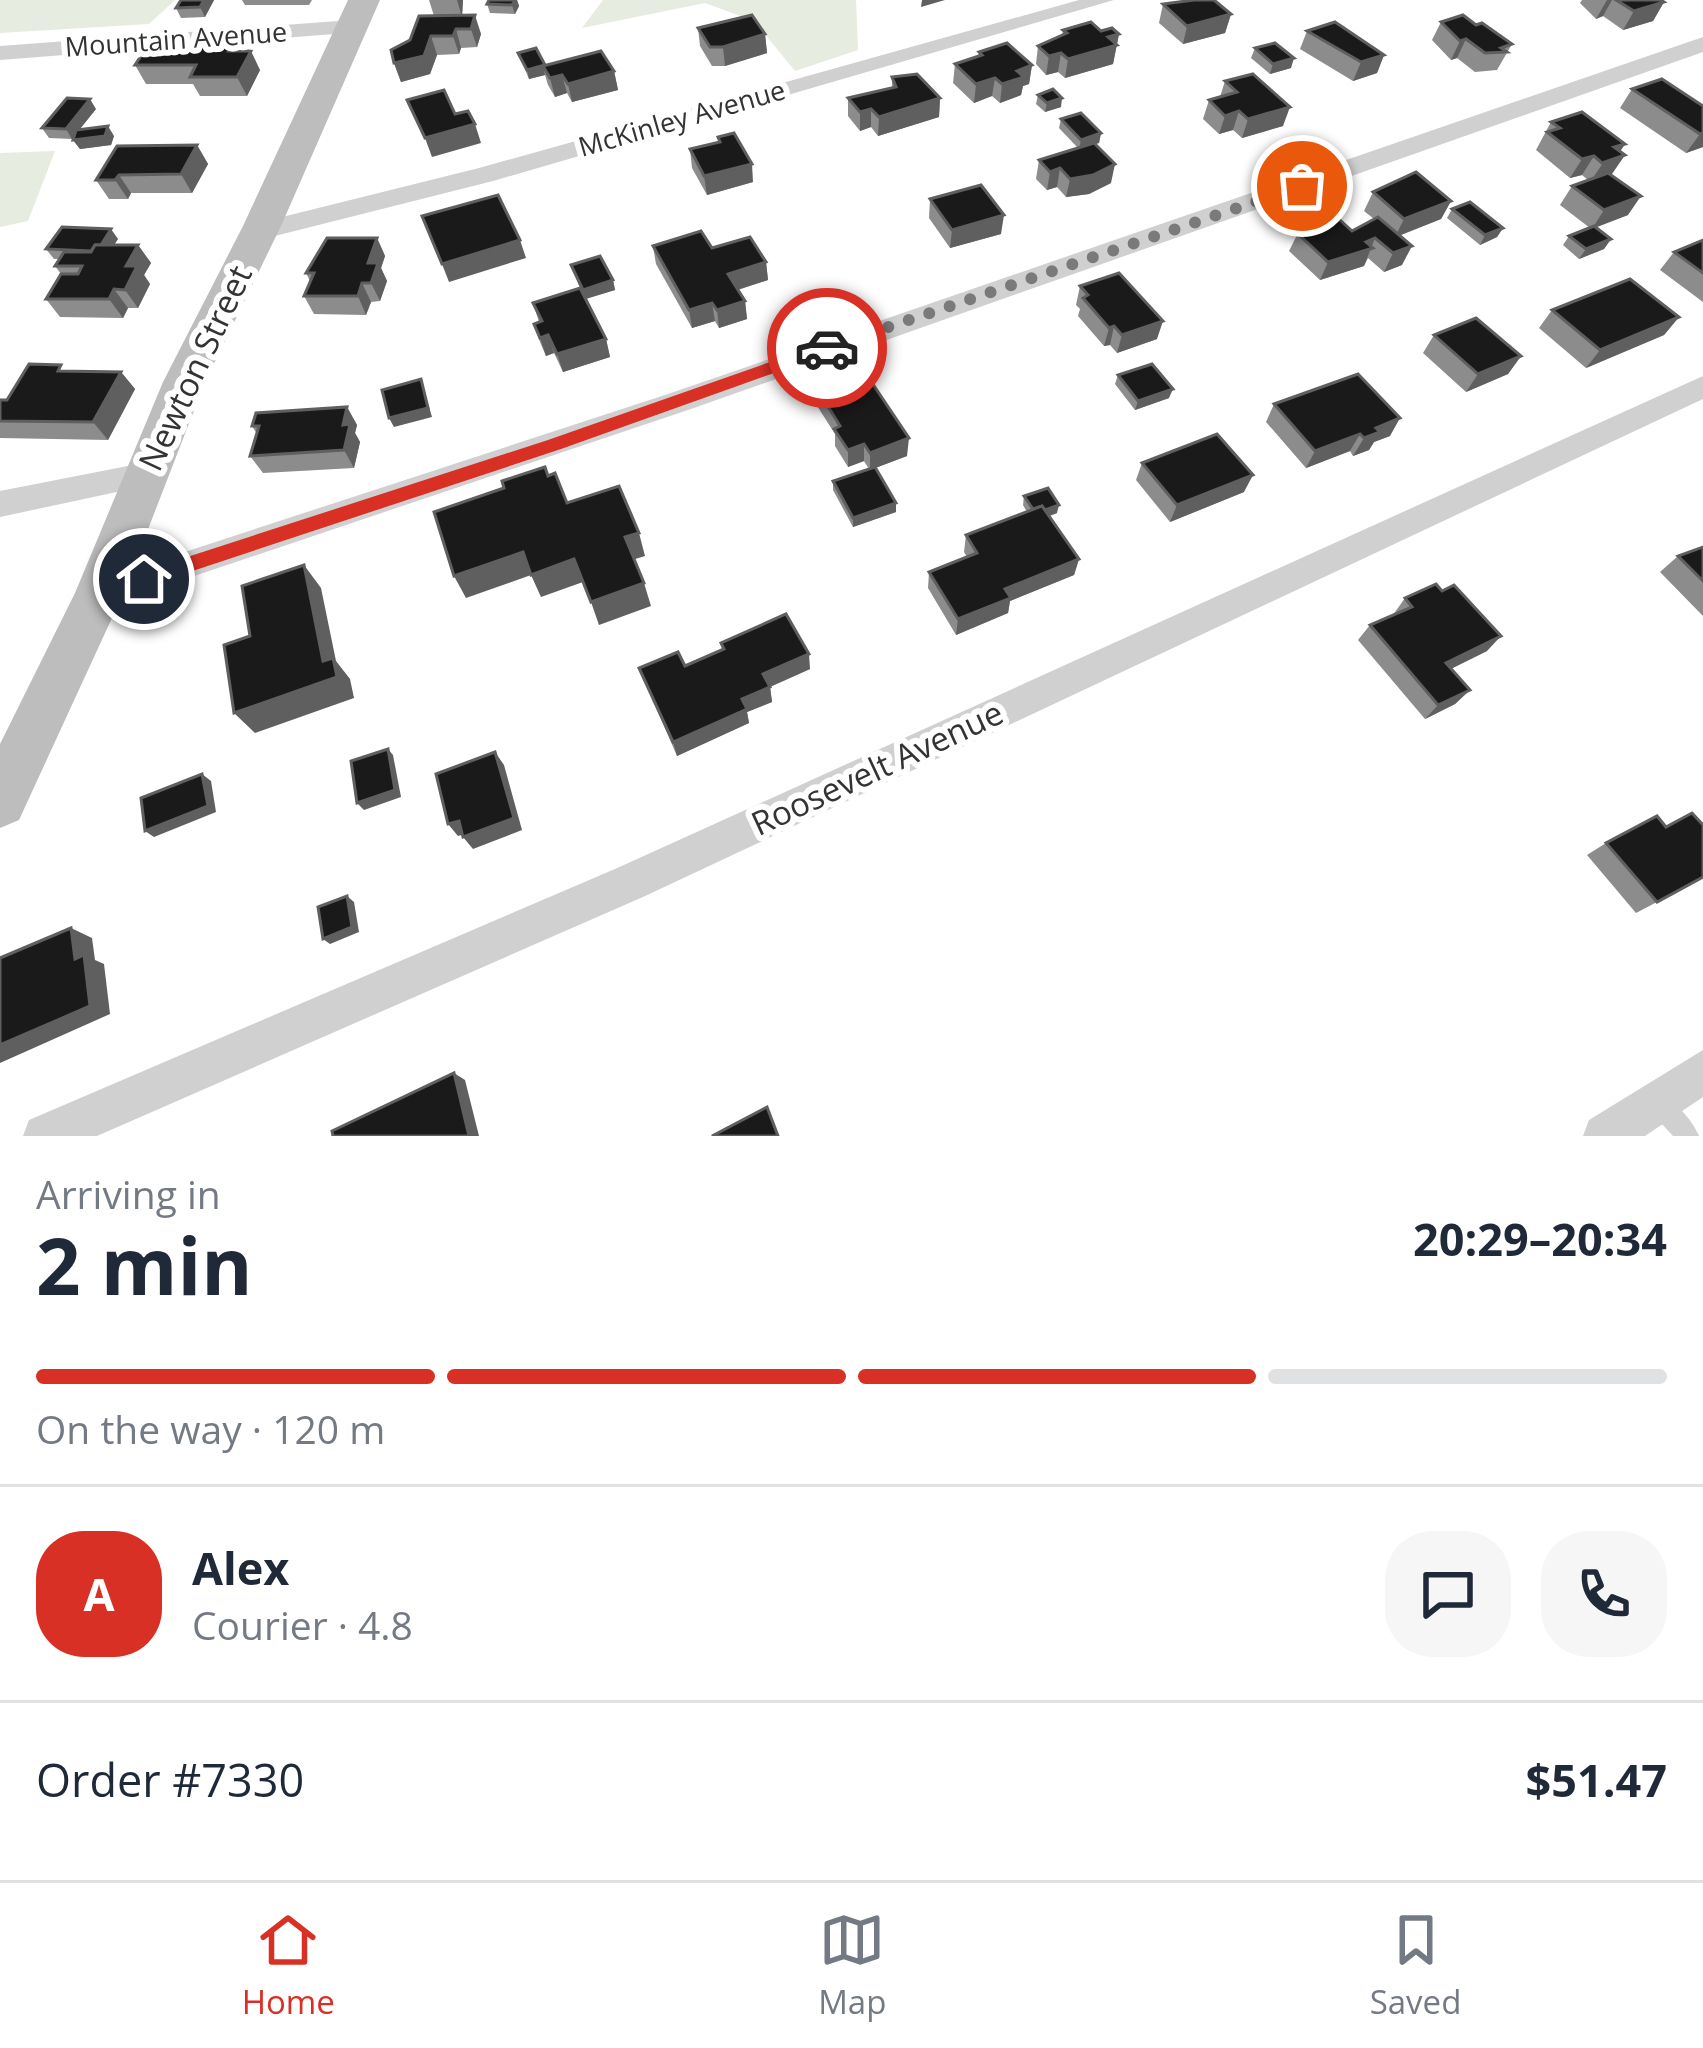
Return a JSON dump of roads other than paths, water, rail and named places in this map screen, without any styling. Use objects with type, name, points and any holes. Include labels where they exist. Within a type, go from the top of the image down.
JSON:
[{"type":"main road","name":"Newton Street","points":[[0,802],[99,594],[143,475],[358,14]]},
{"type":"street","name":"McKinley Avenue","points":[[259,231],[484,176],[1103,0]]},
{"type":"street","name":"Mountain Avenue","points":[[0,53],[358,14]]},
{"type":"street","points":[[99,594],[678,403],[1703,44]]},
{"type":"street","name":"Roosevelt Avenue","points":[[45,1136],[629,883],[1703,387]]},
{"type":"street","points":[[0,504],[143,475]]},
{"type":"street","points":[[1605,1136],[1703,1072]]},
{"type":"lane","points":[[1658,1102],[1688,1136]]}]
